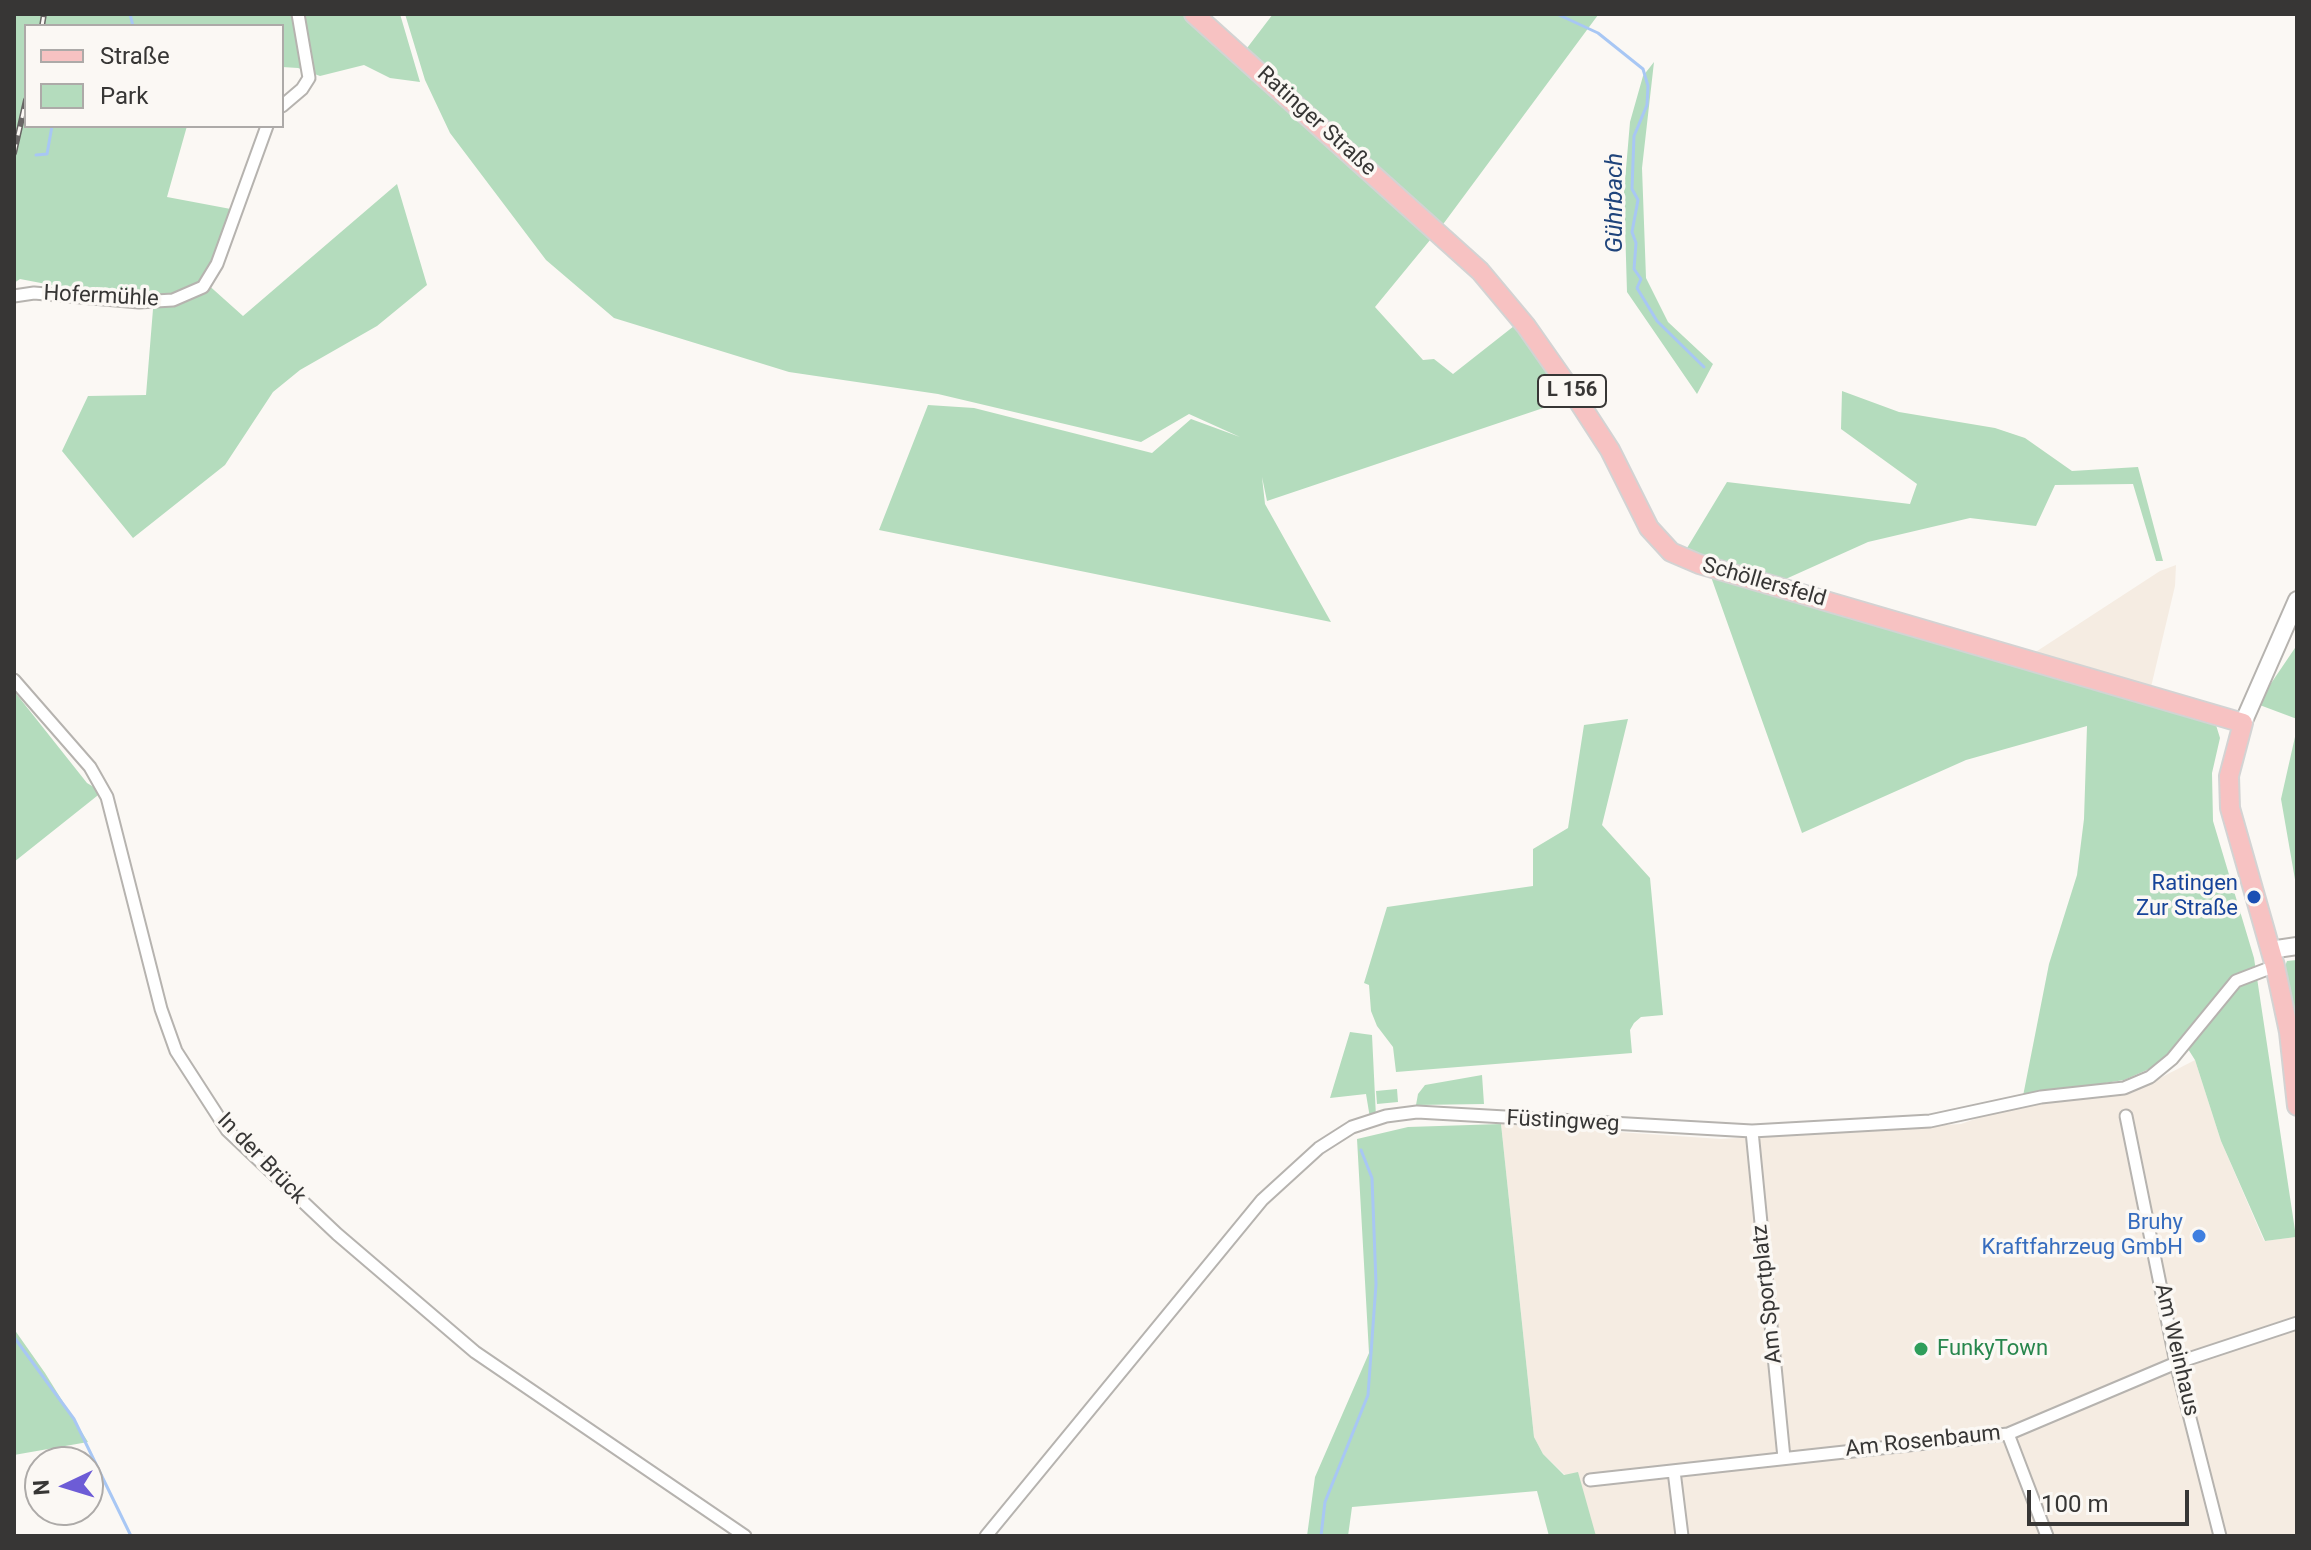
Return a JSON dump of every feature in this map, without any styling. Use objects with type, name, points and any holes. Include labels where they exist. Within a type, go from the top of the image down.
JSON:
[{"type":"main road","name":"Ratinger Straße","points":[[1194,14],[1438,231]]},
{"type":"main road","name":"Schöllersfeld","points":[[1438,231],[1480,271],[1526,326],[1603,439],[1649,528],[1676,555],[2243,723]]},
{"type":"main road","points":[[2297,600],[2243,723],[2231,765],[2229,798],[2273,958],[2289,1032],[2297,1106]]},
{"type":"main road","points":[[2273,958],[2297,946]]},
{"type":"street","points":[[284,104],[302,89],[309,78],[298,14]]},
{"type":"street","name":"Hofermühle","points":[[14,296],[34,293],[139,302],[173,300],[203,287],[217,264],[266,128]]},
{"type":"street","name":"In der Brück","points":[[14,680],[90,767],[107,797],[161,1009],[176,1051],[227,1130],[430,1317],[573,1421],[745,1536]]},
{"type":"street","name":"Füstingweg","points":[[986,1536],[1262,1200],[1319,1148],[1352,1127],[1386,1116],[1417,1112],[1752,1131],[1930,1121],[2041,1097],[2124,1088],[2150,1077],[2172,1059],[2236,981],[2273,958]]},
{"type":"street","name":"Am Weinhaus","points":[[2126,1116],[2176,1363],[2220,1536]]},
{"type":"street","name":"Am Sportplatz","points":[[1752,1131],[1784,1458]]},
{"type":"street","name":"Am Rosenbaum","points":[[1590,1480],[2008,1434],[2176,1363],[2297,1323]]},
{"type":"street","points":[[2008,1434],[2047,1536]]},
{"type":"street","points":[[1674,1471],[1682,1536]]},
{"type":"shaded area","points":[[2176,565],[2175,586],[2151,687],[2031,655],[2160,571]]},
{"type":"shaded area","points":[[2195,1060],[2221,1141],[2264,1241],[2296,1237],[2297,1536],[1595,1536],[1565,1475],[1543,1454],[1534,1437],[1501,1124],[1721,1139],[1961,1124],[2014,1105],[2131,1093]]},
{"type":"green space","points":[[14,14],[400,14],[420,82],[390,78],[364,65],[320,76],[298,68],[284,67],[284,24],[24,24],[24,128],[186,128],[167,197],[236,210],[205,282],[243,316],[397,184],[427,285],[377,326],[300,370],[273,392],[225,465],[133,538],[62,451],[88,396],[146,395],[154,297],[88,292],[20,279],[14,283]]},
{"type":"green space","points":[[405,14],[1184,14],[1435,234],[1375,307],[1423,360],[1434,359],[1453,374],[1514,326],[1570,399],[1267,501],[1262,477],[1265,504],[1331,622],[879,530],[928,405],[974,408],[1152,453],[1191,419],[1240,437],[1189,414],[1141,442],[938,394],[789,372],[614,318],[546,260],[450,133],[425,80]]},
{"type":"green space","points":[[1273,14],[1598,15],[1441,227],[1244,52]]},
{"type":"green space","points":[[1654,62],[1642,168],[1646,278],[1668,322],[1713,364],[1697,394],[1627,292],[1624,192],[1630,122],[1643,76]]},
{"type":"green space","points":[[1842,391],[1899,412],[1995,428],[2025,438],[2072,471],[2138,467],[2163,561],[2156,561],[2133,484],[2055,485],[2036,526],[1970,518],[1868,542],[1779,582],[1684,553],[1727,482],[1910,504],[1917,484],[1841,429]]},
{"type":"green space","points":[[1710,574],[2216,725],[2220,738],[2212,773],[2213,821],[2254,958],[2296,1237],[2265,1241],[2221,1141],[2195,1060],[2183,1041],[2156,1066],[2124,1080],[2023,1096],[2049,964],[2077,875],[2084,819],[2087,726],[1966,760],[1802,833]]},
{"type":"green space","points":[[2297,645],[2297,719],[2257,704]]},
{"type":"green space","points":[[14,691],[87,783],[102,792],[14,862]]},
{"type":"green space","points":[[1628,719],[1602,825],[1650,878],[1663,1015],[1641,1017],[1634,1023],[1630,1030],[1632,1053],[1396,1072],[1393,1047],[1377,1026],[1371,1011],[1369,985],[1364,983],[1387,907],[1533,886],[1533,849],[1568,828],[1584,725]]},
{"type":"green space","points":[[2297,728],[2297,891],[2281,799]]},
{"type":"green space","points":[[2297,960],[2297,1054],[2284,969],[2287,961]]},
{"type":"green space","points":[[1350,1032],[1372,1035],[1376,1117],[1370,1118],[1366,1094],[1330,1098]]},
{"type":"green space","points":[[1482,1075],[1484,1104],[1416,1105],[1418,1094],[1425,1085]]},
{"type":"green space","points":[[1397,1089],[1398,1102],[1377,1104],[1376,1091]]},
{"type":"green space","points":[[1501,1124],[1534,1437],[1543,1454],[1564,1475],[1578,1472],[1596,1536],[1549,1536],[1537,1491],[1352,1507],[1348,1536],[1307,1536],[1315,1477],[1369,1353],[1357,1139],[1408,1127]]},
{"type":"green space","points":[[14,1329],[88,1442],[65,1446],[24,1446],[24,1453],[14,1455]]},
{"type":"waterway","points":[[130,14],[132,24]]},
{"type":"waterway","name":"Gührbach","points":[[1557,14],[1598,33],[1643,69],[1648,86],[1647,105],[1634,136],[1632,189],[1638,200],[1632,232],[1636,243],[1634,269],[1641,279],[1637,288],[1657,321],[1704,367]]},
{"type":"waterway","points":[[36,155],[47,154],[52,128]]},
{"type":"waterway","points":[[1321,1536],[1325,1502],[1368,1395],[1376,1284],[1372,1178],[1361,1150]]},
{"type":"waterway","points":[[14,1337],[74,1419],[131,1536]]},
{"type":"railway","points":[[42,24],[44,14]]},
{"type":"railway","points":[[14,153],[24,109]]},
{"type":"place","name":"Ratingen Zur Straße","points":[[2254,897]]},
{"type":"place","name":"Bruhy Kraftfahrzeug GmbH","points":[[2199,1236]]},
{"type":"place","name":"FunkyTown","points":[[1921,1349]]}]
